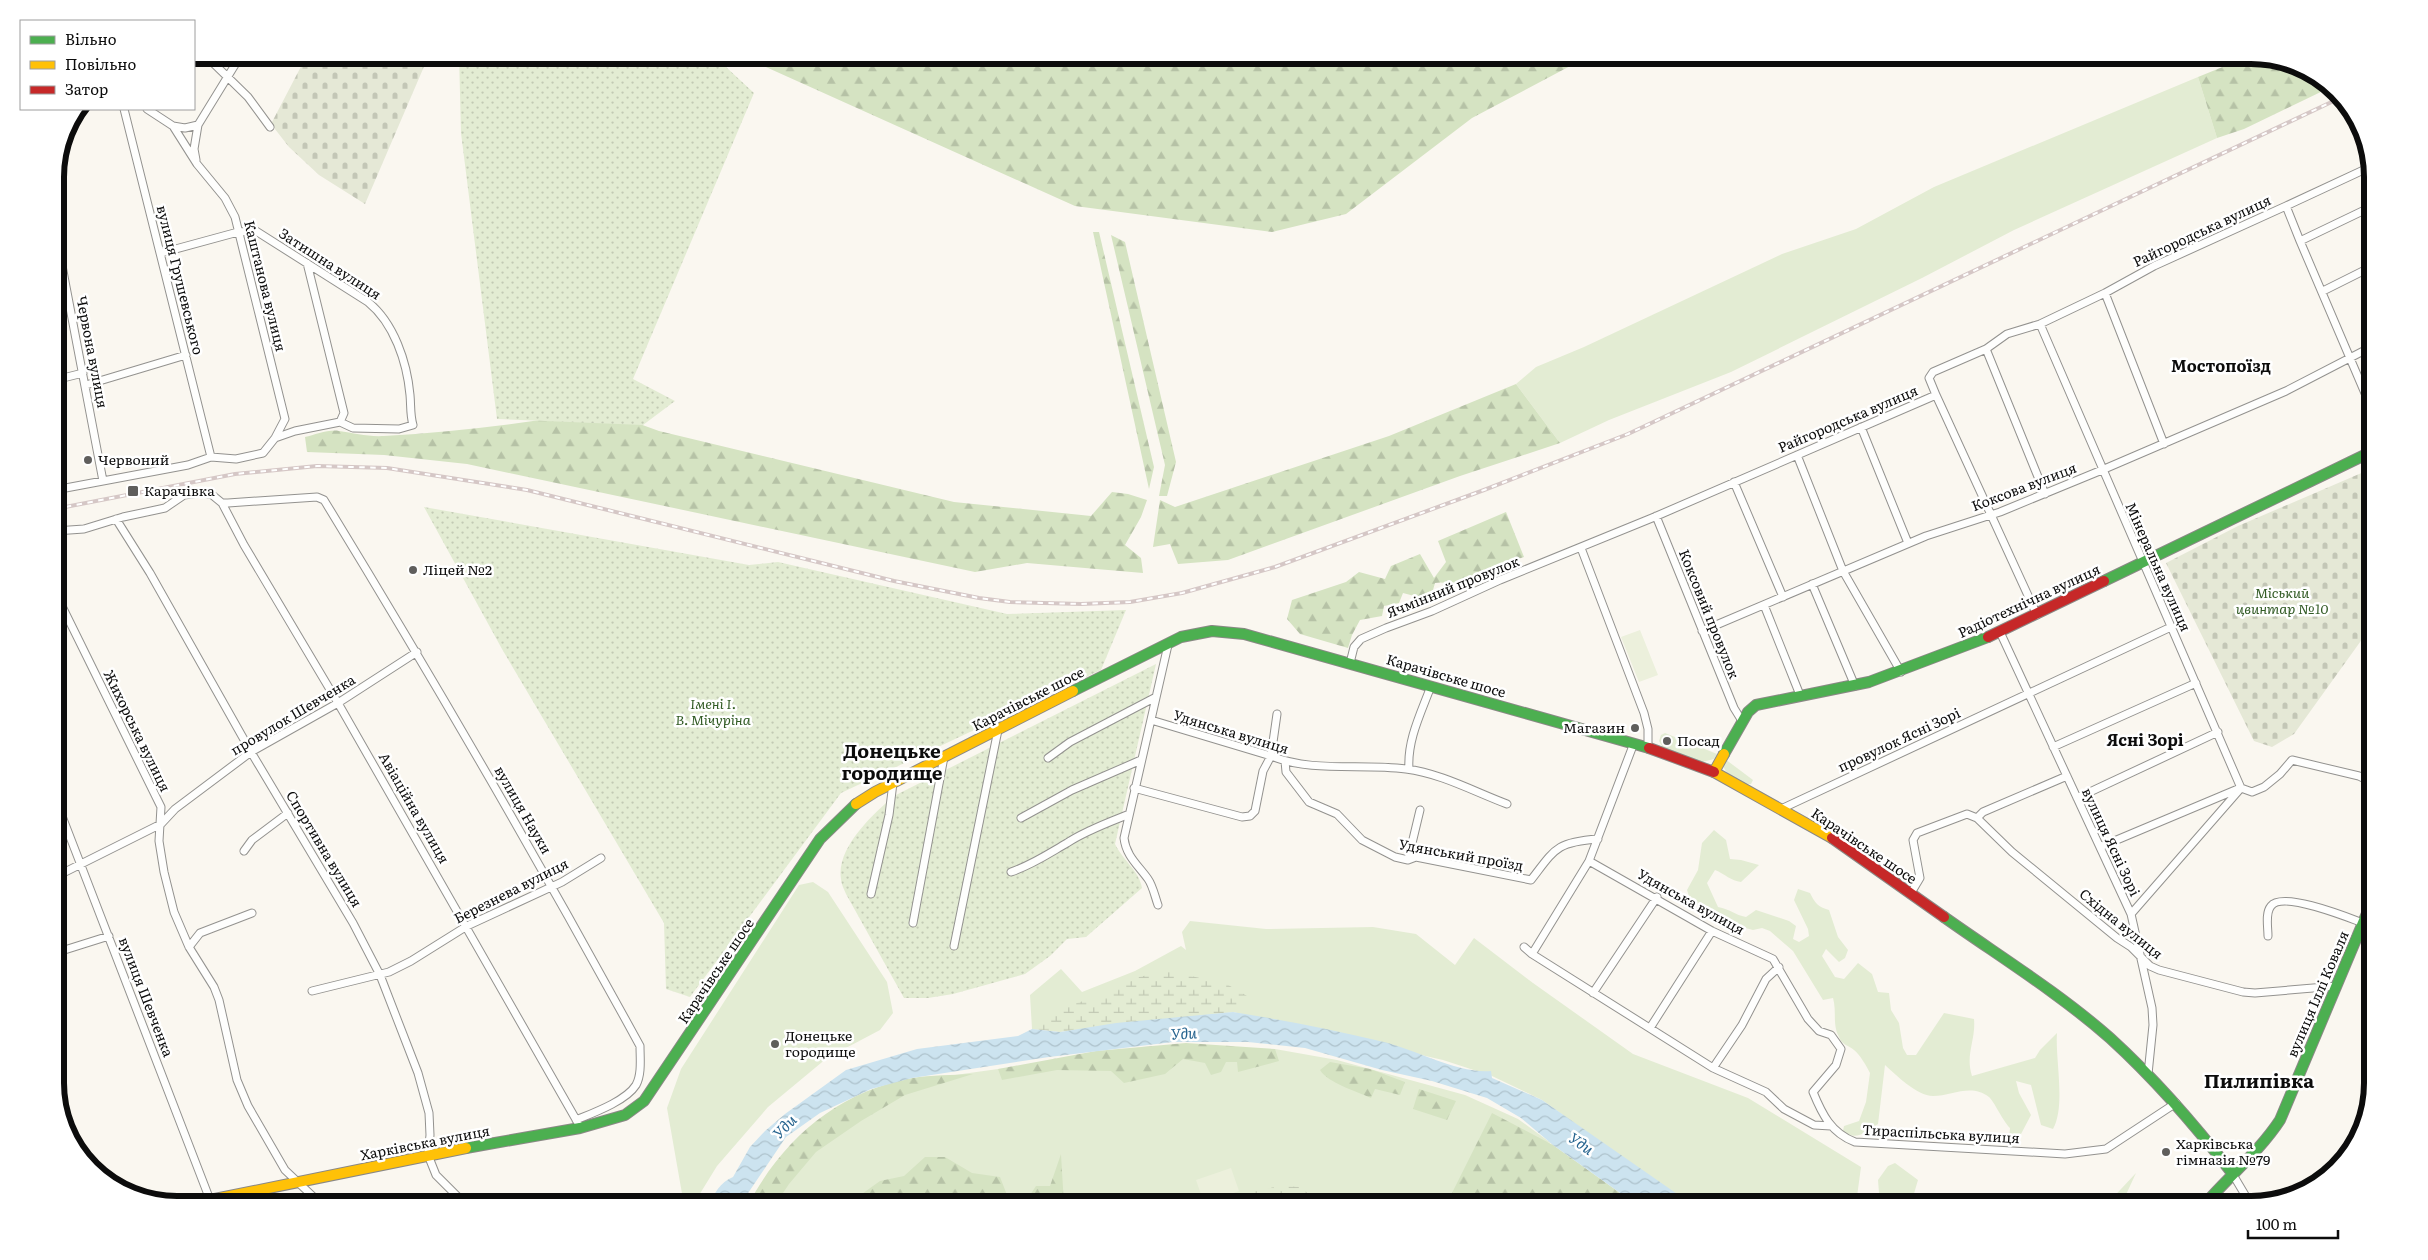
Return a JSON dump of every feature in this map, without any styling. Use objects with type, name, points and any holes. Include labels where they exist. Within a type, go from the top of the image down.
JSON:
[{"type":"main road","name":"Радіотехнічна вулиця","points":[[1714,772],[1742,721],[1756,705],[1800,695],[1855,686],[1900,672],[2000,632],[2364,455]]},
{"type":"main road","name":"Карачівське шосе","points":[[657,1084],[820,839],[838,817],[856,802],[1168,645],[1180,637],[1199,630],[1214,630],[1244,634],[1634,743],[1714,772],[1838,841],[2070,1006],[2108,1037],[2148,1074],[2176,1104],[2232,1174]]},
{"type":"main road","name":"вулиця Іллі Коваля","points":[[2212,1196],[2266,1141],[2280,1120],[2364,926]]},
{"type":"main road","name":"Харківська вулиця","points":[[240,1196],[296,1182],[625,1116],[644,1101],[657,1084]]},
{"type":"street","points":[[215,64],[248,97],[270,127]]},
{"type":"street","points":[[197,164],[194,149],[198,125],[236,64]]},
{"type":"street","name":"вулиця Грушевського","points":[[124,110],[210,457]]},
{"type":"street","name":"Каштанова вулиця","points":[[149,110],[173,126],[197,164],[225,198],[235,217],[285,419],[275,438]]},
{"type":"street","points":[[173,126],[185,128],[198,125]]},
{"type":"street","name":"Райгородська вулиця","points":[[1581,548],[1936,395],[1929,378],[1930,374],[1986,349],[2007,334],[2040,324],[2105,293],[2154,266],[2364,170]]},
{"type":"street","name":"Райгородська вулиця","points":[[2286,206],[2364,390]]},
{"type":"street","points":[[2300,241],[2364,210]]},
{"type":"street","name":"Затишна вулиця","points":[[160,253],[238,232],[256,230],[381,313],[392,331],[404,363],[410,394],[413,426],[399,429],[353,428],[340,422]]},
{"type":"street","points":[[64,488],[188,465],[210,457],[236,459],[264,454],[275,438],[295,431],[340,422],[344,413],[307,263]]},
{"type":"street","points":[[2323,291],[2364,270]]},
{"type":"street","name":"Червона вулиця","points":[[64,276],[103,481]]},
{"type":"street","points":[[2105,293],[2164,444]]},
{"type":"street","name":"Мінеральна вулиця","points":[[2040,324],[2142,564],[2218,732],[2241,788]]},
{"type":"street","points":[[1986,349],[2045,494]]},
{"type":"street","name":"Коксова вулиця","points":[[1702,631],[1908,544],[2045,494],[2164,444],[2286,391],[2364,350]]},
{"type":"street","points":[[86,385],[186,355]]},
{"type":"street","points":[[64,378],[83,374]]},
{"type":"street","points":[[1936,395],[2037,615]]},
{"type":"street","points":[[1861,427],[1908,544]]},
{"type":"street","points":[[1797,455],[1843,571],[1900,672]]},
{"type":"street","points":[[1734,482],[1783,597]]},
{"type":"street","points":[[64,530],[84,529],[116,519],[165,508],[184,495],[211,494],[222,503]]},
{"type":"street","name":"вулиця Науки","points":[[222,503],[319,498],[324,500],[417,652],[552,886],[640,1046],[640,1066],[636,1085],[622,1097],[578,1124]]},
{"type":"street","name":"Авіаційна вулиця","points":[[222,503],[244,545],[467,926],[578,1124]]},
{"type":"street","name":"Коксовий провулок","points":[[1656,516],[1734,708],[1742,721]]},
{"type":"street","name":"Спортивна вулиця","points":[[116,519],[150,572],[251,752],[353,923],[380,975],[418,1073],[430,1113],[428,1155],[436,1175],[457,1196]]},
{"type":"street","points":[[1581,548],[1644,713],[1648,729],[1648,748]]},
{"type":"street","name":"Ячмінний провулок","points":[[1350,663],[1354,648],[1361,639],[1432,612],[1500,580],[1581,548]]},
{"type":"street","points":[[1812,584],[1855,686]]},
{"type":"street","points":[[1764,605],[1800,695]]},
{"type":"street","name":"Жихорська вулиця","points":[[64,610],[161,808],[159,841],[164,872],[174,912],[189,948],[214,987],[219,1000],[237,1080],[248,1106],[285,1170],[312,1196]]},
{"type":"street","name":"провулок Ясні Зорі","points":[[1781,809],[2171,627]]},
{"type":"street","name":"вулиця Ясні Зорі","points":[[2000,632],[2131,914],[2143,961],[2153,1025],[2148,1074]]},
{"type":"street","points":[[1158,905],[1149,880],[1131,858],[1125,846],[1124,838],[1168,645]]},
{"type":"street","name":"провулок Шевченка","points":[[64,873],[161,824],[175,810],[251,752],[338,703],[417,652]]},
{"type":"street","points":[[2053,747],[2196,683]]},
{"type":"street","points":[[1409,769],[1408,754],[1411,740],[1431,686]]},
{"type":"street","points":[[1048,758],[1070,742],[1156,697]]},
{"type":"street","points":[[1134,788],[1242,817],[1250,816],[1255,811],[1263,771],[1271,756],[1277,714]]},
{"type":"street","name":"Удянська вулиця","points":[[1151,720],[1284,761],[1324,766],[1364,765],[1409,769],[1507,804]]},
{"type":"street","points":[[954,946],[998,730]]},
{"type":"street","points":[[2077,798],[2218,732]]},
{"type":"street","points":[[1532,954],[1589,861],[1634,743]]},
{"type":"street","points":[[912,923],[944,757]]},
{"type":"street","points":[[1021,818],[1072,790],[1141,760]]},
{"type":"street","points":[[2100,847],[2241,788],[2252,792],[2264,787],[2292,760],[2364,778]]},
{"type":"street","name":"Удянський проїзд","points":[[1284,761],[1286,772],[1309,802],[1338,814],[1362,840],[1395,857],[1408,860],[1416,857],[1530,880],[1554,849],[1571,841],[1598,839]]},
{"type":"street","points":[[1911,893],[1920,878],[1914,836],[1929,827],[1966,814],[1977,818],[1983,812],[2067,776]]},
{"type":"street","points":[[871,894],[893,783]]},
{"type":"street","points":[[2131,914],[2241,788]]},
{"type":"street","points":[[1408,860],[1420,810]]},
{"type":"street","points":[[244,851],[252,840],[288,813]]},
{"type":"street","points":[[1011,872],[1048,856],[1067,843],[1096,828],[1128,815]]},
{"type":"street","name":"Східна вулиця","points":[[1977,818],[2012,852],[2117,938],[2131,947],[2143,961],[2159,970],[2243,992],[2255,993],[2337,986]]},
{"type":"street","name":"вулиця Шевченка","points":[[64,820],[209,1196]]},
{"type":"street","name":"Березнева вулиця","points":[[312,990],[380,975],[410,962],[467,926],[552,886],[601,858]]},
{"type":"street","name":"Удянська вулиця","points":[[1589,861],[1712,930],[1773,959],[1779,967]]},
{"type":"street","points":[[1593,993],[1657,898]]},
{"type":"street","name":"вулиця Іллі Коваля","points":[[2268,936],[2268,910],[2272,903],[2279,901],[2293,902],[2364,918]]},
{"type":"street","points":[[189,948],[200,933],[252,913]]},
{"type":"street","points":[[1650,1028],[1712,930]]},
{"type":"street","points":[[64,950],[109,936]]},
{"type":"street","points":[[1524,947],[1532,954],[1713,1068],[1766,1092],[1784,1109],[1814,1125],[1831,1126]]},
{"type":"street","points":[[1713,1068],[1742,1025],[1766,979],[1779,967]]},
{"type":"street","name":"Тираспільська вулиця","points":[[1779,967],[1808,1019],[1818,1031],[1831,1035],[1841,1049],[1836,1065],[1813,1092],[1822,1115],[1831,1126],[1845,1138],[1855,1142],[2065,1154],[2106,1150],[2176,1104]]},
{"type":"street","name":"Карачівське шосе","points":[[2232,1174],[2245,1196]]},
{"type":"green space","points":[[302,64],[425,64],[365,204],[319,175],[289,147],[271,124]]},
{"type":"green space","points":[[459,64],[723,64],[754,93],[633,379],[675,401],[643,425],[497,419],[461,133]]},
{"type":"green space","points":[[759,64],[1574,64],[1472,118],[1346,214],[1272,232],[1075,206]]},
{"type":"green space","points":[[2230,64],[2266,65],[2301,75],[2324,90],[2244,129],[2217,138],[2198,77]]},
{"type":"green space","points":[[2198,77],[2217,138],[2014,230],[1922,278],[1731,372],[1609,420],[1560,443],[1516,384],[1536,367],[1584,347],[1782,254],[1856,229],[1934,187]]},
{"type":"green space","points":[[1093,232],[1099,232],[1154,467],[1149,489]]},
{"type":"green space","points":[[1111,235],[1125,242],[1176,462],[1167,496],[1159,496],[1165,465]]},
{"type":"green space","points":[[1516,384],[1560,443],[1460,476],[1228,560],[1178,564],[1170,544],[1153,547],[1160,500],[1175,507],[1389,436]]},
{"type":"green space","points":[[601,410],[659,431],[954,502],[1091,516],[1112,492],[1128,494],[1147,500],[1141,517],[1125,545],[1141,558],[1143,573],[1027,563],[975,572],[467,464],[384,455],[307,452],[305,437],[326,431],[378,436],[439,432],[520,423]]},
{"type":"green space","name":"Міський цвинтар №10","points":[[2364,472],[2364,637],[2294,734],[2272,747],[2254,741],[2166,563],[2238,526]]},
{"type":"green space","name":"Імені І. В. Мічуріна","points":[[424,507],[749,565],[778,562],[1007,614],[1126,610],[1101,670],[841,793],[690,997],[666,989],[664,923],[502,649]]},
{"type":"green space","points":[[1506,512],[1524,557],[1478,572],[1470,581],[1472,587],[1467,588],[1440,582],[1435,583],[1433,590],[1418,597],[1403,593],[1399,603],[1384,606],[1382,616],[1360,620],[1348,648],[1300,634],[1287,619],[1292,600],[1346,582],[1359,572],[1385,579],[1391,566],[1420,554],[1434,578],[1446,562],[1438,541]]},
{"type":"green space","points":[[1640,630],[1658,675],[1639,682],[1621,637]]},
{"type":"green space","points":[[1156,664],[1115,844],[1138,876],[1142,888],[1086,937],[1067,939],[1050,956],[1025,974],[953,994],[928,998],[904,998],[841,883],[841,867],[844,855],[858,833],[876,812],[894,796]]},
{"type":"green space","points":[[1665,733],[1717,754],[1714,759],[1702,762],[1663,748],[1659,741],[1661,735]]},
{"type":"green space","points":[[1725,759],[1753,780],[1751,784],[1742,783],[1730,776],[1723,765]]},
{"type":"green space","points":[[1714,830],[1726,840],[1730,859],[1759,865],[1741,882],[1715,870],[1707,883],[1718,907],[1746,917],[1756,910],[1789,921],[1796,926],[1793,939],[1799,942],[1809,936],[1808,929],[1794,900],[1798,889],[1810,893],[1817,904],[1829,910],[1838,937],[1848,950],[1845,958],[1839,962],[1826,949],[1822,956],[1835,977],[1844,979],[1858,963],[1872,974],[1878,992],[1889,993],[1891,1010],[1899,1023],[1903,1048],[1907,1055],[1916,1055],[1944,1013],[1974,1019],[1974,1034],[1970,1054],[1972,1076],[2035,1058],[2040,1050],[2057,1033],[2059,1108],[2053,1129],[2041,1125],[2031,1085],[2016,1081],[2019,1093],[2031,1115],[2021,1134],[2009,1139],[2010,1128],[1989,1097],[1975,1091],[1961,1091],[1933,1096],[1920,1093],[1885,1065],[1878,1124],[1865,1133],[1856,1136],[1843,1131],[1844,1126],[1859,1121],[1866,1102],[1870,1073],[1854,1050],[1840,1040],[1836,1027],[1833,998],[1823,1000],[1793,951],[1770,931],[1762,928],[1753,930],[1734,925],[1725,917],[1716,916],[1706,907],[1692,905],[1687,890],[1698,870],[1702,843]]},
{"type":"green space","name":"Донецьке городище","points":[[813,882],[828,892],[887,982],[893,1013],[880,1030],[827,1058],[768,1107],[717,1166],[699,1196],[682,1196],[667,1108],[681,1069],[799,885]]},
{"type":"green space","points":[[1190,921],[1266,929],[1373,927],[1416,934],[1455,965],[1474,938],[1533,983],[1633,1054],[1748,1098],[1861,1167],[1857,1196],[1676,1196],[1542,1100],[1492,1076],[1443,1060],[1233,1012],[1065,1031],[1032,1029],[1030,995],[1061,969],[1082,992],[1135,971],[1181,946],[1186,950],[1182,932]]},
{"type":"green space","points":[[1166,971],[1225,983],[1247,996],[1233,1012],[1116,1023],[1060,1032],[1032,1029],[1067,1006],[1103,995],[1139,977]]},
{"type":"green space","points":[[1186,1043],[1275,1049],[1279,1061],[1238,1072],[1237,1062],[1226,1062],[1221,1072],[1211,1075],[1205,1063],[1183,1059],[1165,1074],[1124,1083],[1111,1071],[1057,1070],[1002,1080],[998,1069],[1096,1051]]},
{"type":"green space","points":[[1275,1049],[1337,1060],[1465,1095],[1518,1119],[1551,1143],[1486,1132],[1497,1196],[775,1196],[825,1135],[912,1081],[998,1069]]},
{"type":"green space","points":[[1330,1062],[1370,1069],[1405,1082],[1400,1095],[1375,1089],[1371,1098],[1336,1083],[1324,1075],[1320,1070]]},
{"type":"green space","points":[[973,1074],[905,1095],[861,1121],[816,1152],[781,1196],[753,1196],[778,1159],[795,1140],[836,1107],[860,1094],[885,1085],[912,1078]]},
{"type":"green space","points":[[1419,1089],[1456,1101],[1447,1120],[1413,1109]]},
{"type":"green space","points":[[1492,1113],[1553,1145],[1624,1196],[1450,1196]]},
{"type":"green space","points":[[1061,1154],[1063,1196],[1029,1196],[1036,1186],[1050,1186]]},
{"type":"green space","points":[[925,1157],[945,1157],[972,1173],[1000,1177],[1008,1196],[859,1196],[880,1181],[904,1176]]},
{"type":"green space","points":[[1895,1163],[1918,1180],[1913,1196],[1873,1196],[1879,1193],[1878,1180],[1888,1166]]},
{"type":"green space","points":[[1231,1168],[1239,1191],[1224,1196],[1202,1196],[1196,1180]]},
{"type":"green space","points":[[2136,1173],[2125,1196],[2114,1196]]},
{"type":"green space","points":[[1280,1186],[1300,1187],[1310,1195],[1314,1196],[1236,1196]]},
{"type":"water","name":"Уди","points":[[1233,1012],[1328,1029],[1384,1042],[1465,1069],[1491,1071],[1492,1078],[1542,1100],[1680,1196],[1624,1196],[1553,1145],[1521,1118],[1487,1098],[1432,1081],[1382,1070],[1305,1048],[1248,1042],[1173,1042],[1049,1057],[912,1078],[871,1089],[820,1113],[786,1137],[746,1196],[714,1196],[724,1182],[733,1177],[750,1147],[765,1131],[785,1114],[846,1070],[917,1049],[1018,1036],[1032,1029],[1060,1032],[1116,1023]]},
{"type":"water","points":[[930,1194],[938,1196],[922,1196]]},
{"type":"railway","points":[[64,507],[235,474],[317,466],[387,468],[527,490],[894,581],[979,598],[1010,602],[1081,604],[1130,602],[1182,593],[1275,567],[1484,490],[1628,434],[2335,101]]},
{"type":"traffic: fast","points":[[2104,581],[2364,455]]},
{"type":"traffic: fast","points":[[1073,691],[1181,637],[1212,631],[1244,634],[1649,748]]},
{"type":"traffic: fast","points":[[1724,754],[1748,712],[1756,705],[1869,682],[1988,637]]},
{"type":"traffic: fast","points":[[466,1148],[580,1128],[625,1115],[644,1101],[820,839],[856,804]]},
{"type":"traffic: fast","points":[[1944,917],[2050,990],[2110,1038],[2174,1103],[2232,1173]]},
{"type":"traffic: fast","points":[[2212,1196],[2272,1132],[2280,1120],[2364,920]]},
{"type":"traffic: slow","points":[[856,804],[875,792],[1073,691]]},
{"type":"traffic: slow","points":[[1724,754],[1714,772],[1832,838]]},
{"type":"traffic: slow","points":[[229,1196],[466,1148]]},
{"type":"traffic: jam","points":[[1988,637],[2104,581]]},
{"type":"traffic: jam","points":[[1649,748],[1714,772]]},
{"type":"traffic: jam","points":[[1832,838],[1944,917]]},
{"type":"place","name":"Червоний","points":[[88,460]]},
{"type":"place","name":"Карачівка","points":[[133,491]]},
{"type":"place","name":"Ліцей №2","points":[[413,570]]},
{"type":"place","name":"Магазин","points":[[1635,728]]},
{"type":"place","name":"Посад","points":[[1667,741]]},
{"type":"place","name":"Донецьке городище","points":[[775,1044]]},
{"type":"place","name":"Харківська гімназія №79","points":[[2166,1152]]},
{"type":"district","name":"Мостопоїзд","points":[[2221,366]]},
{"type":"district","name":"Ясні Зорі","points":[[2145,740]]},
{"type":"district","name":"Донецьке городище","points":[[892,762]]},
{"type":"district","name":"Пилипівка","points":[[2259,1081]]}]
